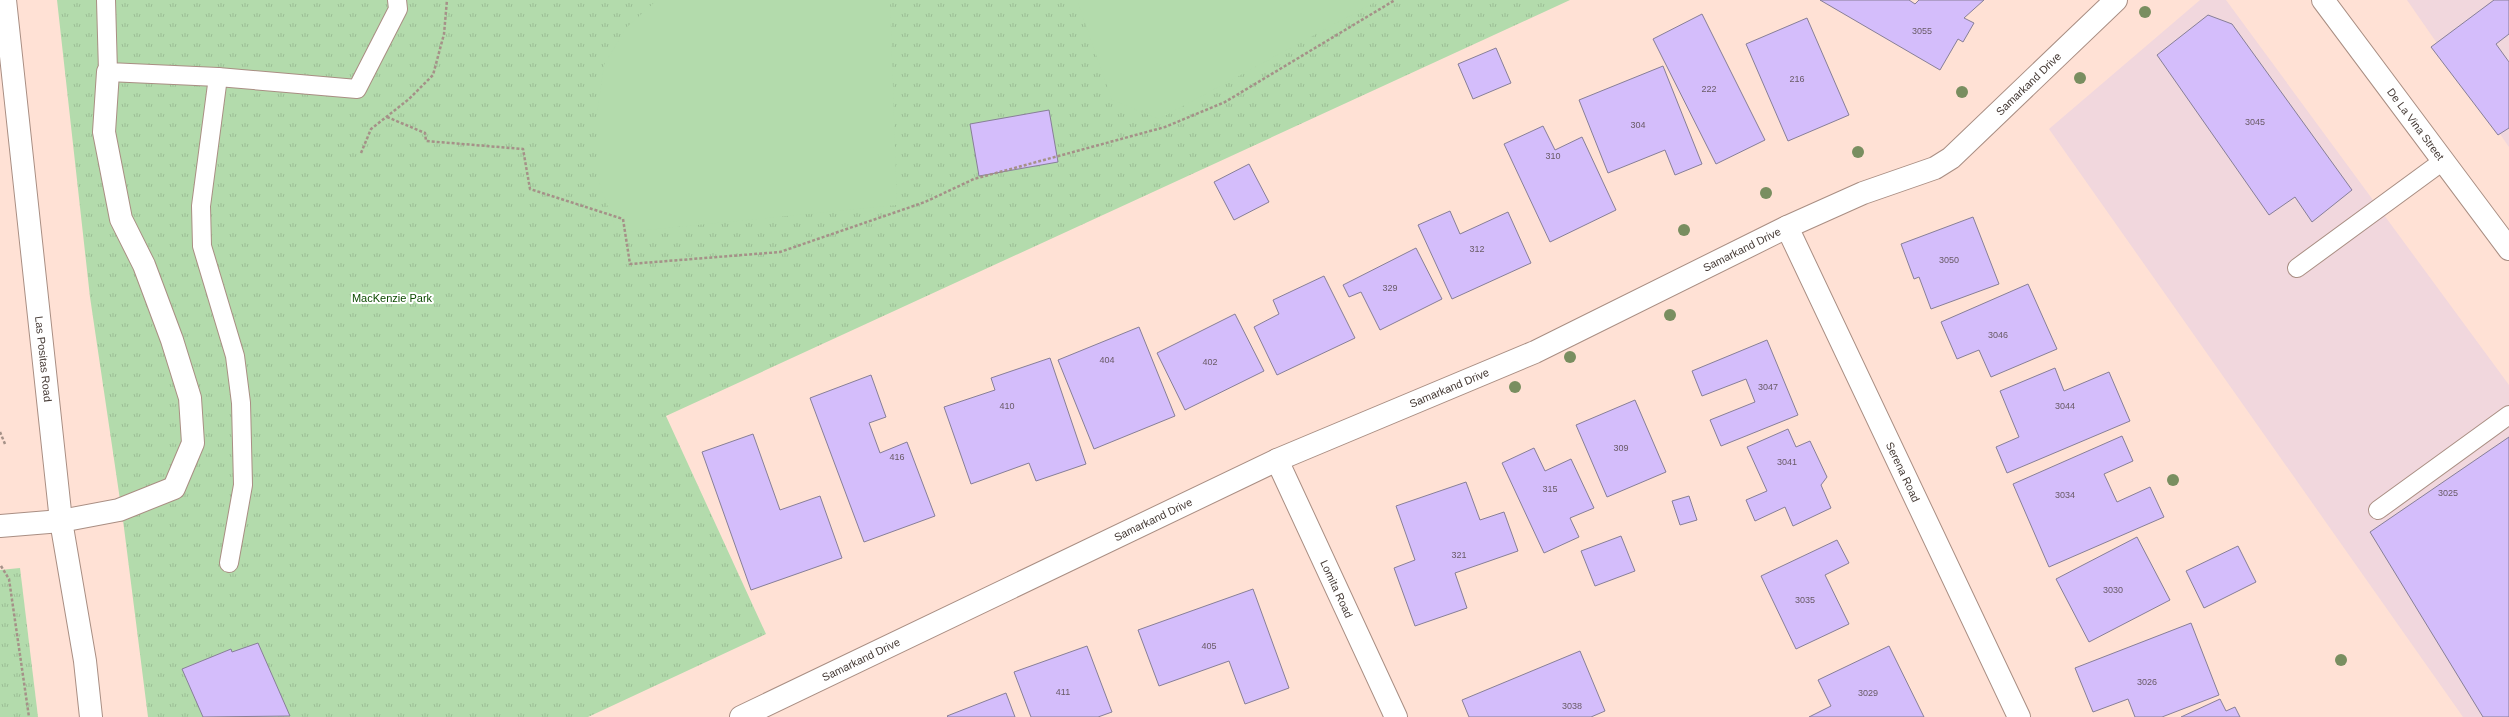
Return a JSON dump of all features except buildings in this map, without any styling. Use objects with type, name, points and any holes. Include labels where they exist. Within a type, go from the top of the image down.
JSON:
[{"type":"street","name":"Las Positas Road","points":[[5,0],[61,521],[85,661],[91,717]]},
{"type":"street","name":"Samarkand Drive","points":[[741,717],[765,712],[1276,460],[1535,352],[1786,227],[1863,192],[1935,168],[1951,158],[2116,0]]},
{"type":"street","name":"De La Vina Street","points":[[2323,0],[2509,249]]},
{"type":"street","points":[[0,526],[61,521],[119,510],[174,488],[193,443],[190,398],[172,340],[144,265],[121,218],[104,132],[108,72]]},
{"type":"street","name":"Serena Road","points":[[1786,227],[2019,717]]},
{"type":"street","name":"Lomita Road","points":[[1276,460],[1396,717]]},
{"type":"lane","points":[[106,0],[108,72],[218,78],[357,89],[398,9],[397,0]]},
{"type":"lane","points":[[218,78],[201,206],[202,246],[235,356],[241,403],[243,485],[229,563]]},
{"type":"lane","points":[[2297,268],[2444,162]]},
{"type":"lane","points":[[2378,510],[2509,415]]},
{"type":"path","points":[[361,153],[371,129],[387,117],[433,75],[444,34],[447,0]]},
{"type":"path","points":[[387,117],[425,133],[426,141],[523,149],[530,189],[623,220],[630,264],[780,252],[925,202],[974,179],[1165,126],[1225,102],[1395,0]]},
{"type":"path","points":[[0,432],[5,444]]},
{"type":"path","points":[[1,566],[9,579],[29,717]]},
{"type":"shaded area","points":[[2200,0],[2226,0],[2509,385],[2509,717],[2463,717],[2049,129]]},
{"type":"shaded area","points":[[2407,0],[2509,0],[2509,147]]},
{"type":"green space","name":"MacKenzie Park","points":[[57,0],[1570,0],[666,416],[766,634],[588,717],[148,717],[123,520],[90,297]]},
{"type":"green space","points":[[657,0],[890,0],[897,205],[617,233],[597,176],[597,114],[604,65],[626,28]]},
{"type":"green space","points":[[1077,0],[1379,0],[1159,119],[1112,100]]},
{"type":"green space","points":[[20,568],[38,717],[0,717],[0,570]]}]
